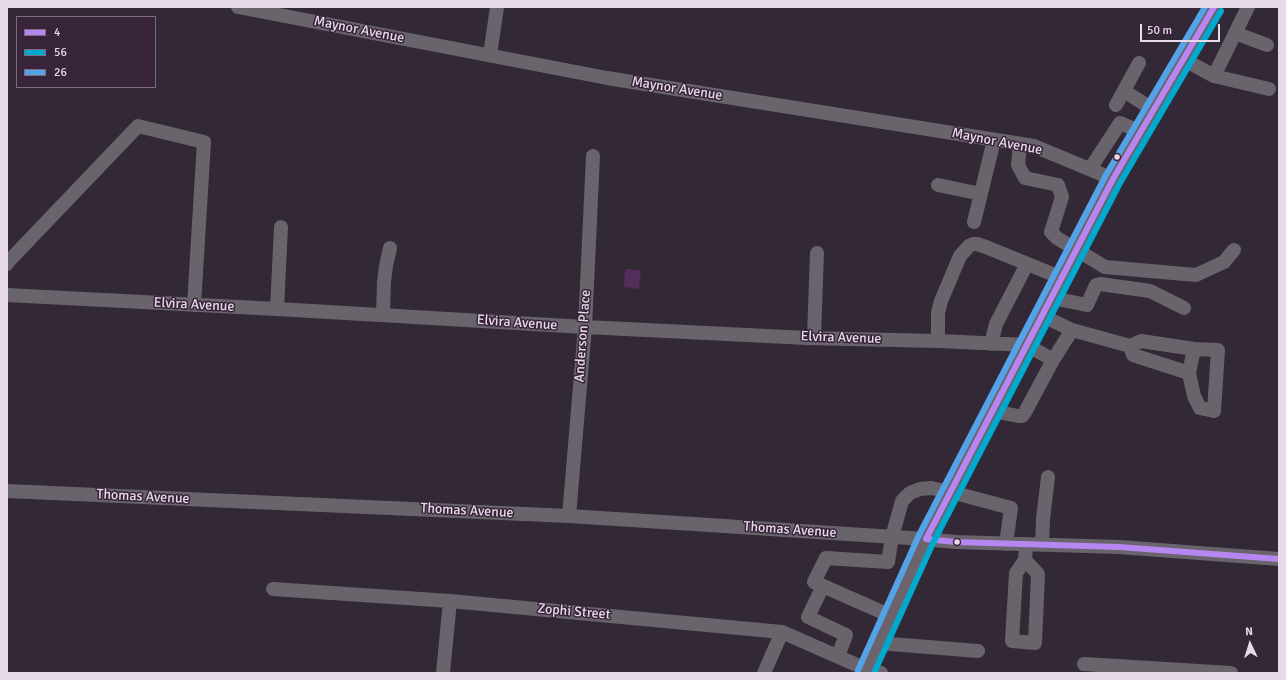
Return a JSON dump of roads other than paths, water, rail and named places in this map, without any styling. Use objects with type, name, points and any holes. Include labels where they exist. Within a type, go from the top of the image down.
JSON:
[{"type":"main road","points":[[871,672],[878,643],[926,539],[1113,179],[1213,7]]},
{"type":"street","name":"Maynor Avenue","points":[[238,7],[607,78],[1034,146],[1113,179]]},
{"type":"street","points":[[490,55],[497,7]]},
{"type":"street","points":[[1214,76],[1248,7]]},
{"type":"street","points":[[1235,33],[1267,45]]},
{"type":"street","points":[[1183,59],[1214,76],[1269,89]]},
{"type":"street","points":[[1116,105],[1139,63]]},
{"type":"street","points":[[1124,91],[1154,110]]},
{"type":"street","points":[[1090,169],[1120,123],[1140,132]]},
{"type":"street","points":[[7,264],[138,126],[204,142],[194,305]]},
{"type":"street","points":[[974,222],[994,140]]},
{"type":"street","points":[[1020,144],[1018,165],[1026,178],[1058,185],[1062,197],[1051,232],[1057,238],[1105,267],[1196,275],[1224,262],[1234,250]]},
{"type":"street","name":"Anderson Place","points":[[568,516],[585,328],[593,156]]},
{"type":"street","points":[[938,185],[981,194]]},
{"type":"street","points":[[277,309],[281,227]]},
{"type":"street","points":[[938,341],[938,313],[941,302],[960,256],[969,246],[977,244],[1062,278]]},
{"type":"street","points":[[383,315],[384,282],[390,248]]},
{"type":"street","points":[[814,337],[818,253]]},
{"type":"street","points":[[991,344],[996,324],[1027,264]]},
{"type":"street","points":[[1052,298],[1087,305],[1096,285],[1100,284],[1150,291],[1184,308]]},
{"type":"street","name":"Elvira Avenue","points":[[7,295],[383,315],[585,328],[1027,345]]},
{"type":"street","points":[[1043,316],[1072,330],[1130,346],[1141,341],[1194,349],[1218,350],[1214,411],[1200,408],[1194,396],[1189,373],[1194,349]]},
{"type":"street","points":[[993,411],[1018,416],[1022,416],[1024,414],[1053,360],[1072,330]]},
{"type":"street","points":[[1027,345],[1053,360]]},
{"type":"street","points":[[1130,346],[1133,355],[1189,373]]},
{"type":"street","points":[[1042,545],[1042,519],[1048,477]]},
{"type":"street","points":[[890,616],[814,582],[826,558],[888,562],[892,537],[902,501],[910,493],[920,489],[931,488],[1011,508],[1006,544]]},
{"type":"street","name":"Thomas Avenue","points":[[7,491],[568,516],[956,542],[1119,548],[1279,559]]},
{"type":"street","points":[[1025,560],[1038,574],[1035,643],[1012,641],[1016,573],[1025,560],[1026,544]]},
{"type":"street","points":[[823,586],[808,617],[846,635],[838,656]]},
{"type":"street","name":"Zophi Street","points":[[273,589],[450,601],[782,632],[871,672]]},
{"type":"street","points":[[443,673],[450,601]]},
{"type":"street","points":[[764,673],[782,632]]},
{"type":"street","points":[[878,643],[978,651]]},
{"type":"street","points":[[1084,664],[1231,673]]}]
